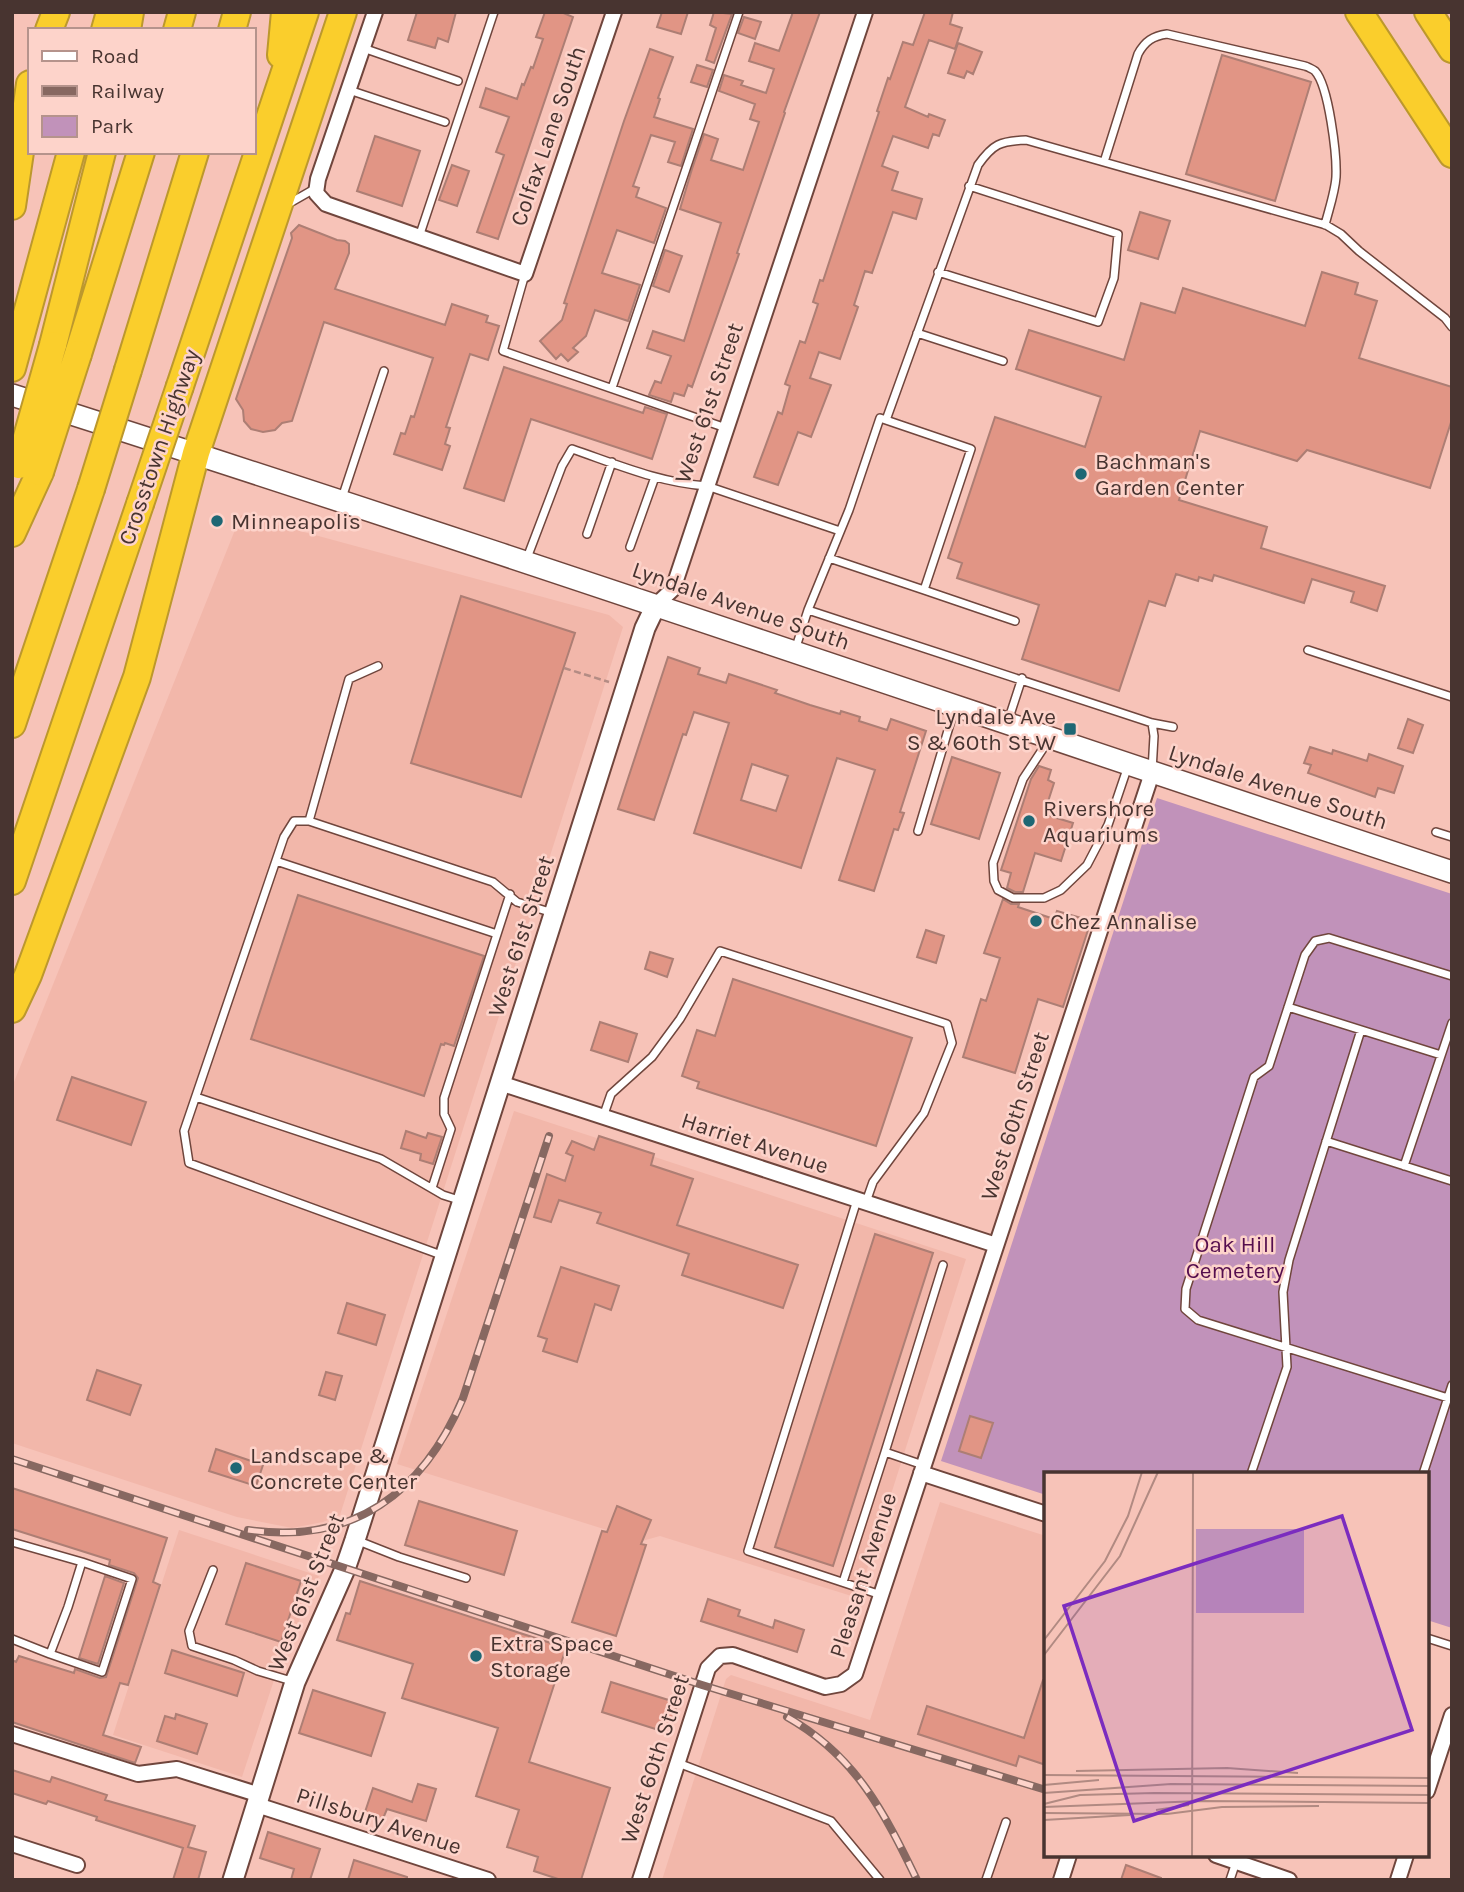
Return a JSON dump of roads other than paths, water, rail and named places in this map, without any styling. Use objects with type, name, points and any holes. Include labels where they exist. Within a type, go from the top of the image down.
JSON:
[{"type":"highway","points":[[278,92],[285,12]]},
{"type":"highway","name":"Crosstown Highway","points":[[12,881],[305,12]]},
{"type":"highway","points":[[12,1009],[29,975],[137,677],[196,453],[343,12]]},
{"type":"highway","points":[[1359,12],[1452,154]]},
{"type":"highway","points":[[1428,12],[1452,49]]},
{"type":"highway","points":[[12,118],[28,80]]},
{"type":"highway","points":[[14,197],[28,98]]},
{"type":"highway","points":[[12,368],[70,154]]},
{"type":"highway","points":[[66,349],[102,154]]},
{"type":"highway","points":[[15,526],[66,349],[140,154]]},
{"type":"highway","points":[[12,724],[91,488],[194,154]]},
{"type":"main road","name":"Lyndale Avenue South","points":[[12,395],[656,605],[1452,872]]},
{"type":"street","points":[[375,12],[316,190],[326,204],[525,274]]},
{"type":"street","name":"Colfax Lane South","points":[[525,274],[614,12]]},
{"type":"street","name":"West 61st Street","points":[[233,1880],[295,1682],[355,1540],[645,628],[656,605],[673,589],[865,12]]},
{"type":"street","name":"West 60th Street","points":[[923,1469],[1152,773]]},
{"type":"street","name":"Harriet Avenue","points":[[500,1083],[996,1245]]},
{"type":"street","points":[[923,1469],[1044,1513]]},
{"type":"street","name":"Pleasant Avenue","points":[[720,1656],[733,1655],[825,1687],[841,1684],[855,1674],[923,1469]]},
{"type":"street","name":"West 60th Street","points":[[640,1880],[708,1668],[720,1656]]},
{"type":"street","points":[[1429,1785],[1452,1715]]},
{"type":"street","name":"Pillsbury Avenue","points":[[12,1734],[138,1774],[177,1769],[488,1880]]},
{"type":"street","points":[[12,1844],[77,1865]]},
{"type":"street","points":[[1061,1880],[1068,1857]]},
{"type":"street","points":[[1222,1857],[1281,1878]]},
{"type":"street","points":[[1398,1880],[1405,1857]]},
{"type":"lane","points":[[419,237],[494,12]]},
{"type":"lane","points":[[612,388],[739,12]]},
{"type":"lane","points":[[1104,162],[1138,54],[1142,46],[1154,36],[1167,34],[1306,66],[1315,71],[1321,81],[1328,106],[1334,149],[1336,178],[1325,225]]},
{"type":"lane","points":[[363,48],[458,81]]},
{"type":"lane","points":[[348,90],[445,122]]},
{"type":"lane","points":[[795,652],[808,610],[917,333],[969,187],[978,165],[989,150],[1000,143],[1026,140],[1325,225],[1341,234],[1435,310],[1452,327]]},
{"type":"lane","points":[[938,272],[1098,323],[1114,278],[1118,234],[969,187]]},
{"type":"lane","points":[[278,210],[316,190]]},
{"type":"lane","points":[[525,274],[503,351],[727,429]]},
{"type":"lane","points":[[917,333],[1003,361]]},
{"type":"lane","points":[[341,501],[384,370]]},
{"type":"lane","points":[[883,419],[971,449],[924,590]]},
{"type":"lane","points":[[526,562],[562,466],[572,449],[655,477],[707,486],[840,531]]},
{"type":"lane","points":[[587,534],[611,462]]},
{"type":"lane","points":[[631,547],[655,477]]},
{"type":"lane","points":[[829,558],[1015,621]]},
{"type":"lane","points":[[808,610],[1152,723],[1172,727]]},
{"type":"lane","points":[[1308,650],[1452,697]]},
{"type":"lane","points":[[309,821],[349,679],[378,666]]},
{"type":"lane","points":[[1007,724],[1021,678]]},
{"type":"lane","points":[[918,831],[955,706]]},
{"type":"lane","points":[[1152,723],[1152,773]]},
{"type":"lane","points":[[1050,739],[1023,779],[993,863],[994,881],[998,890],[1013,898],[1044,898],[1061,890],[1087,864],[1108,825],[1128,765]]},
{"type":"lane","points":[[444,1256],[189,1163],[184,1131],[284,838],[294,821],[309,821],[494,882],[517,902],[554,914]]},
{"type":"lane","points":[[1436,832],[1452,837]]},
{"type":"lane","points":[[276,861],[497,934]]},
{"type":"lane","points":[[432,1188],[451,1129],[444,1114],[444,1098],[510,894]]},
{"type":"lane","points":[[1448,1398],[1198,1320],[1185,1309],[1186,1289],[1254,1077],[1269,1066],[1305,955],[1315,941],[1329,937],[1452,976]]},
{"type":"lane","points":[[603,1117],[611,1094],[652,1057],[680,1018],[720,951],[947,1024],[952,1043],[923,1113],[861,1201],[748,1551],[881,1595]]},
{"type":"lane","points":[[1288,1007],[1441,1055]]},
{"type":"lane","points":[[1404,1166],[1452,1023]]},
{"type":"lane","points":[[1252,1472],[1287,1367],[1283,1292],[1289,1260],[1362,1030]]},
{"type":"lane","points":[[195,1097],[381,1159],[443,1195],[462,1201]]},
{"type":"lane","points":[[1326,1141],[1452,1181]]},
{"type":"lane","points":[[843,1582],[943,1265]]},
{"type":"lane","points":[[1424,1472],[1452,1385]]},
{"type":"lane","points":[[885,1452],[923,1469]]},
{"type":"lane","points":[[355,1540],[466,1578]]},
{"type":"lane","points":[[12,1542],[132,1579],[102,1672],[12,1639]]},
{"type":"lane","points":[[50,1654],[82,1562]]},
{"type":"lane","points":[[213,1570],[189,1632],[192,1646],[295,1682]]},
{"type":"lane","points":[[1429,1639],[1452,1646]]},
{"type":"lane","points":[[677,1763],[831,1821],[880,1880]]},
{"type":"lane","points":[[986,1880],[1006,1822]]},
{"type":"lane","points":[[1230,1880],[1236,1862]]},
{"type":"railway","points":[[248,1530],[286,1533],[320,1529],[352,1520],[380,1505],[405,1485],[427,1461],[447,1432],[463,1398],[549,1136]]},
{"type":"railway","points":[[12,1459],[702,1685],[1044,1789]]},
{"type":"railway","points":[[787,1717],[832,1749],[866,1788],[917,1880]]},
{"type":"place","name":"Bachman's Garden Center","points":[[1081,474]]},
{"type":"place","name":"Minneapolis","points":[[217,521]]},
{"type":"place","name":"Lyndale Ave S & 60th St W","points":[[1070,729]]},
{"type":"place","name":"Rivershore Aquariums","points":[[1029,821]]},
{"type":"place","name":"Chez Annalise","points":[[1036,921]]},
{"type":"place","name":"Landscape & Concrete Center","points":[[236,1468]]},
{"type":"place","name":"Extra Space Storage","points":[[476,1656]]},
{"type":"park label","name":"Oak Hill Cemetery","points":[[1235,1257]]}]
